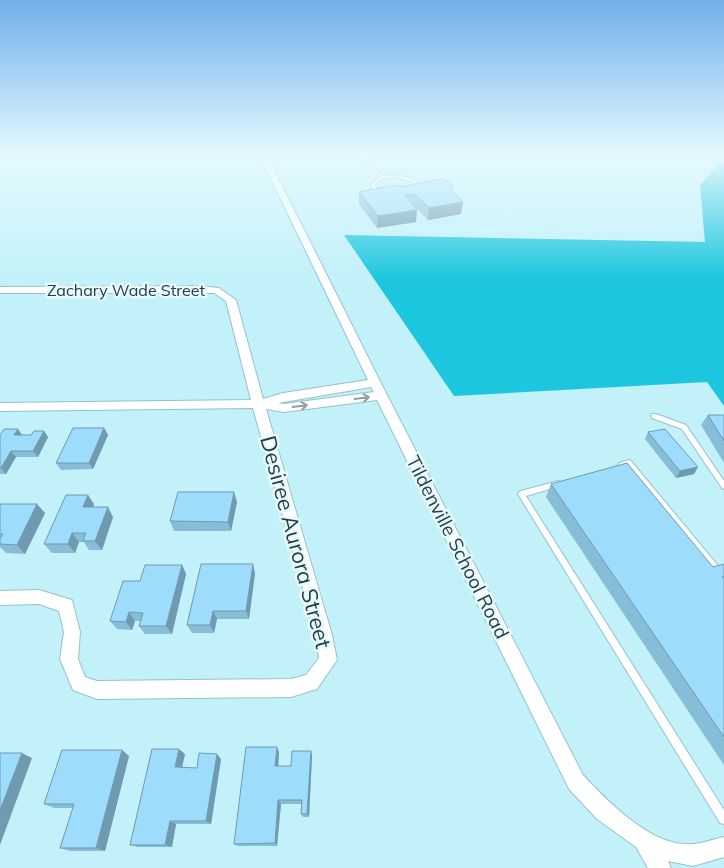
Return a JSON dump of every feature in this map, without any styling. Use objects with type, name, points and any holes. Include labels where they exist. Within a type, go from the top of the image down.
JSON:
[{"type":"street","name":"Tildenville School Road","points":[[283,197],[576,782],[604,812],[643,840],[671,852],[694,855],[724,847]]},
{"type":"street","name":"Zachary Wade Street","points":[[0,290],[216,290],[231,300],[258,404]]},
{"type":"street","points":[[0,407],[258,404],[284,408],[378,389]]},
{"type":"street","name":"Desiree Aurora Street","points":[[0,598],[39,597],[66,605],[72,632],[69,660],[80,684],[97,690],[291,688],[312,683],[328,660],[324,635],[258,404]]},
{"type":"street","points":[[643,840],[660,868]]},
{"type":"lane","points":[[654,416],[684,427],[724,486]]},
{"type":"lane","points":[[611,468],[629,463],[724,579]]},
{"type":"lane","points":[[566,481],[521,494],[724,820]]},
{"type":"shaded area","points":[[701,197],[724,197],[724,406],[707,382],[454,396],[344,235],[705,242]]},
{"type":"building","points":[[363,197],[406,197],[417,210],[378,216]]},
{"type":"building","points":[[418,197],[458,197],[463,202],[429,208]]},
{"type":"building","points":[[708,415],[724,415],[724,441]]},
{"type":"building","points":[[73,428],[104,428],[89,463],[56,463]]},
{"type":"building","points":[[4,429],[18,429],[14,435],[31,435],[34,431],[44,431],[33,451],[11,451],[0,468],[0,435]]},
{"type":"building","points":[[665,429],[698,467],[680,471],[648,432]]},
{"type":"building","points":[[627,463],[713,567],[724,564],[724,576],[722,577],[724,577],[724,737],[551,484]]},
{"type":"building","points":[[178,492],[234,492],[228,522],[170,521]]},
{"type":"building","points":[[66,495],[88,495],[83,507],[108,507],[95,541],[83,541],[86,533],[72,533],[68,544],[44,544]]},
{"type":"building","points":[[0,504],[37,504],[17,545],[0,544],[3,534],[0,534]]},
{"type":"building","points":[[201,564],[253,564],[246,611],[213,611],[210,625],[187,625]]},
{"type":"building","points":[[145,565],[182,565],[166,626],[139,626],[143,613],[129,612],[126,622],[110,621],[123,581],[140,581]]},
{"type":"building","points":[[246,747],[277,747],[275,766],[291,766],[292,751],[311,751],[307,814],[301,814],[302,800],[278,800],[275,843],[234,844]]},
{"type":"building","points":[[152,749],[179,749],[175,767],[197,768],[199,753],[217,754],[206,821],[170,821],[165,845],[130,845]]},
{"type":"building","points":[[62,750],[122,750],[96,848],[60,848],[74,804],[44,804]]},
{"type":"building","points":[[0,753],[22,753],[0,810]]}]
